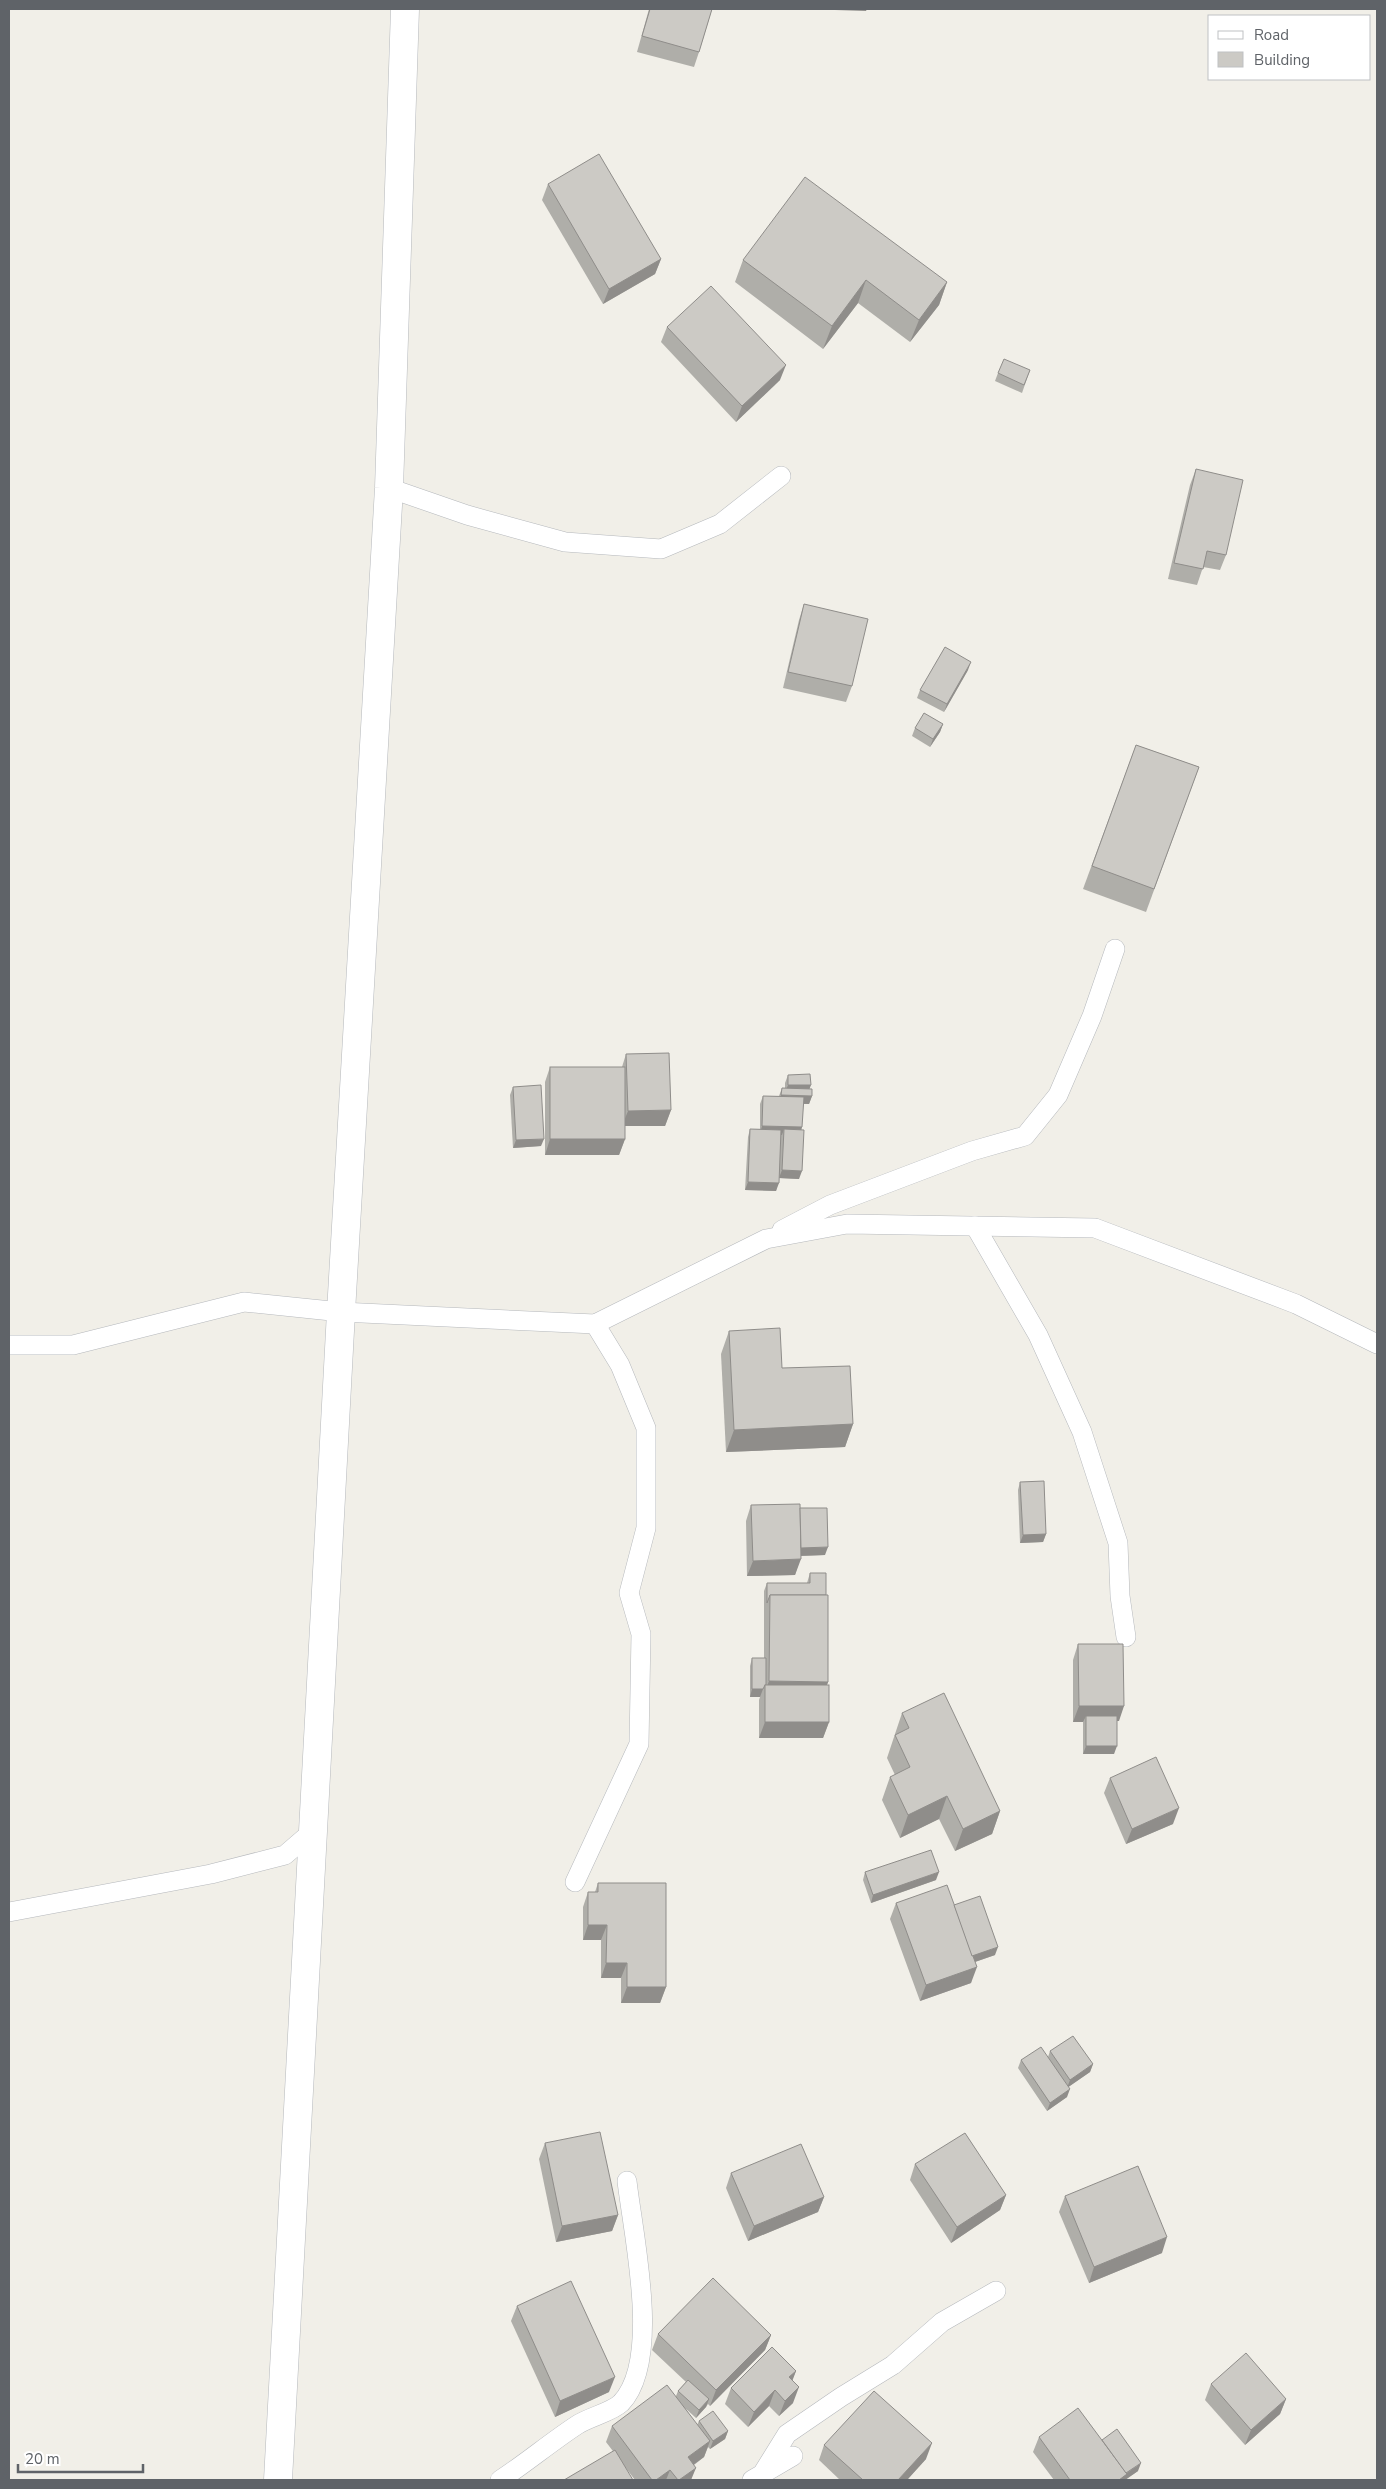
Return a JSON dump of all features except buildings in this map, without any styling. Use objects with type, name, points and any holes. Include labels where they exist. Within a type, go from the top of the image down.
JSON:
[{"type":"street","points":[[278,2480],[341,1312],[389,488],[405,9]]},
{"type":"lane","points":[[389,488],[467,515],[565,542],[661,549],[720,524],[781,476]]},
{"type":"lane","points":[[9,1345],[73,1345],[244,1302],[341,1312],[595,1324],[830,1205],[915,1175],[972,1151],[1026,1136],[1058,1096],[1092,1016],[1115,949]]},
{"type":"lane","points":[[766,1239],[847,1224],[1095,1228],[1296,1304],[1377,1344]]},
{"type":"lane","points":[[975,1226],[1038,1335],[1082,1432],[1118,1543],[1120,1596],[1126,1637]]},
{"type":"lane","points":[[575,1882],[638,1744],[640,1634],[628,1593],[646,1528],[646,1428],[620,1365],[595,1324]]},
{"type":"lane","points":[[9,1912],[211,1874],[285,1856],[314,1830]]},
{"type":"lane","points":[[500,2480],[578,2424],[620,2403],[636,2377],[642,2332],[642,2285],[626,2181]]},
{"type":"lane","points":[[758,2476],[788,2434],[841,2397],[893,2365],[942,2322],[996,2291]]},
{"type":"lane","points":[[758,2476],[793,2456]]}]
